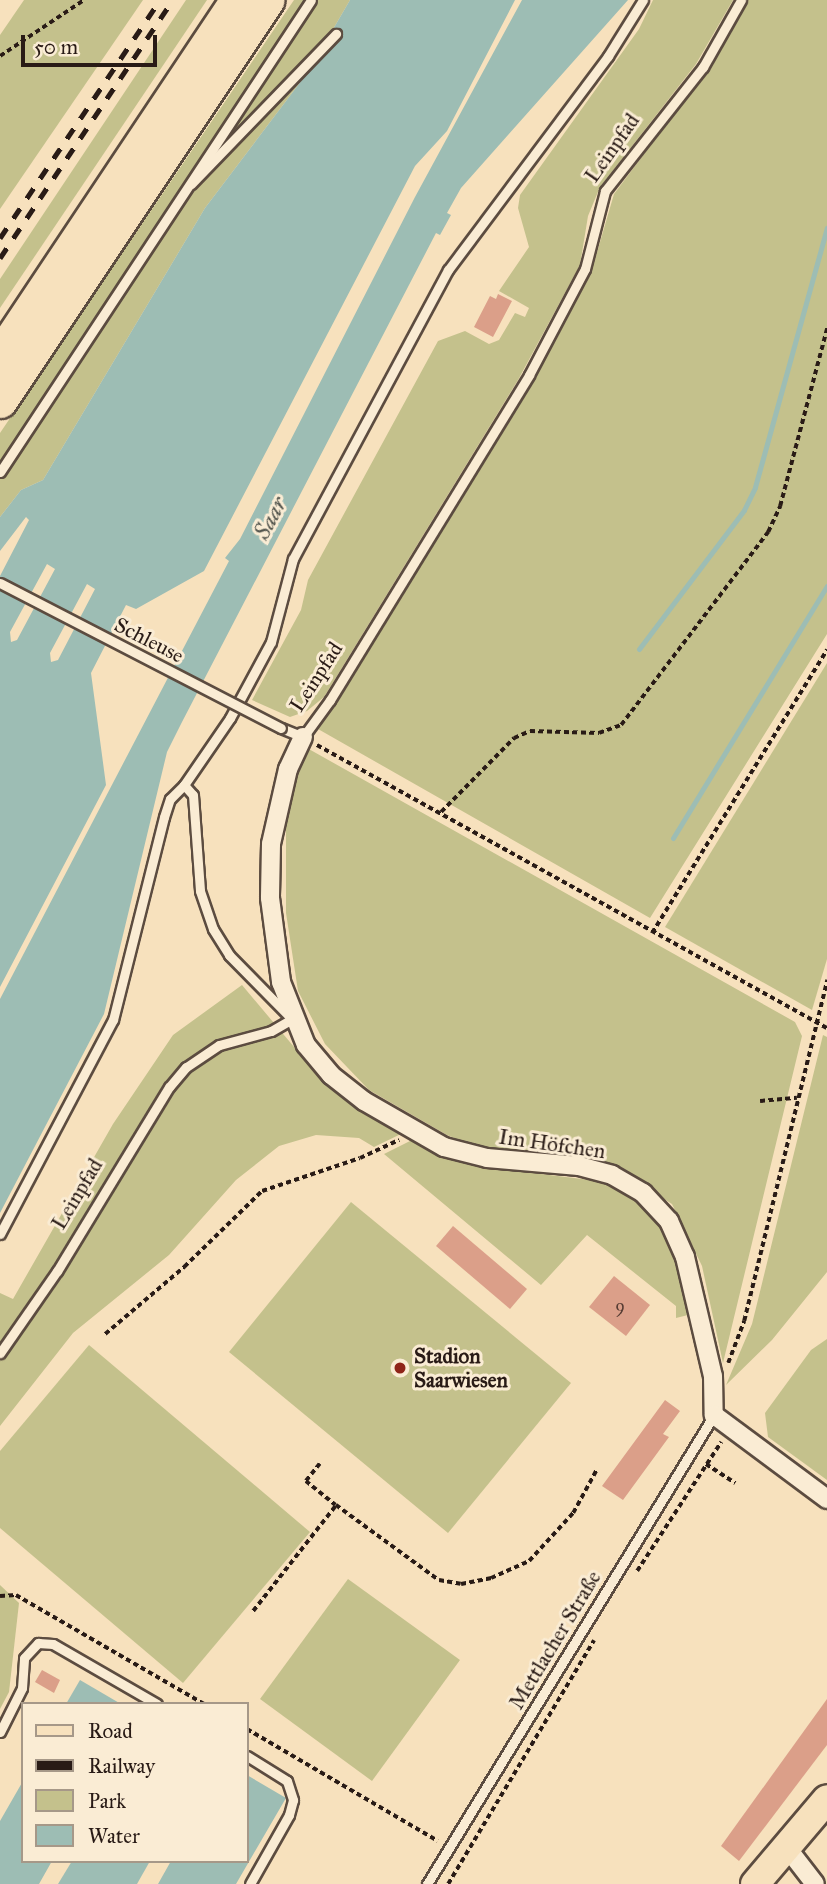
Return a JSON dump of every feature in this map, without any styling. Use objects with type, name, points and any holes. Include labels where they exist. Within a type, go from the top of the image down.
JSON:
[{"type":"highway","points":[[0,355],[237,0]]},
{"type":"highway","points":[[0,401],[267,0]]},
{"type":"main road","points":[[755,1884],[788,1849],[827,1799]]},
{"type":"street","name":"Leinpfad","points":[[292,1019],[281,982],[273,925],[271,844],[288,769],[303,737]]},
{"type":"street","name":"Im Höfchen","points":[[292,1019],[306,1045],[331,1075],[415,1132],[444,1147],[487,1158],[579,1166],[612,1175],[643,1193],[669,1221],[685,1257],[713,1376],[714,1415]]},
{"type":"street","points":[[714,1415],[827,1499]]},
{"type":"street","points":[[788,1849],[815,1884]]},
{"type":"lane","points":[[0,472],[175,200],[311,0]]},
{"type":"lane","points":[[0,1234],[113,1020],[170,799],[184,785],[230,718],[271,642],[293,559],[448,270],[608,56],[643,0]]},
{"type":"lane","name":"Leinpfad","points":[[303,737],[529,375],[585,269],[605,191],[703,67],[741,0]]},
{"type":"lane","points":[[175,200],[336,34]]},
{"type":"lane","name":"Schleuse","points":[[0,583],[303,737]]},
{"type":"lane","points":[[184,785],[193,795],[200,891],[213,929],[229,955],[292,1019]]},
{"type":"lane","name":"Leinpfad","points":[[0,1353],[186,1067],[219,1045],[271,1031],[292,1019]]},
{"type":"lane","name":"Mettlacher Straße","points":[[426,1884],[714,1415]]},
{"type":"lane","points":[[0,1732],[22,1688],[24,1658],[38,1643],[53,1644],[154,1702]]},
{"type":"lane","points":[[248,1757],[288,1781],[293,1800],[289,1815],[250,1884]]},
{"type":"path","points":[[0,56],[84,0]]},
{"type":"path","points":[[441,813],[514,738],[530,731],[599,733],[621,725],[768,532],[780,506],[827,328]]},
{"type":"path","points":[[652,933],[827,650]]},
{"type":"path","points":[[303,737],[652,933],[827,1027]]},
{"type":"path","points":[[727,1366],[744,1321],[827,980]]},
{"type":"path","points":[[760,1101],[797,1098]]},
{"type":"path","points":[[105,1334],[184,1267],[262,1191],[360,1158],[415,1132]]},
{"type":"path","points":[[632,1578],[730,1428]]},
{"type":"path","points":[[320,1464],[306,1482],[439,1580],[461,1584],[491,1578],[529,1561],[573,1513],[597,1469]]},
{"type":"path","points":[[706,1464],[735,1483]]},
{"type":"path","points":[[253,1611],[336,1505]]},
{"type":"path","points":[[0,1596],[16,1595],[201,1702]]},
{"type":"path","points":[[448,1884],[597,1635]]},
{"type":"path","points":[[248,1730],[424,1833]]},
{"type":"green space","points":[[24,0],[143,0],[0,209],[0,35]]},
{"type":"green space","points":[[186,0],[207,0],[0,308],[0,279]]},
{"type":"green space","points":[[294,0],[350,0],[332,31],[340,38],[311,68],[205,208],[43,480],[21,490],[0,517],[0,433]]},
{"type":"green space","points":[[653,0],[733,0],[696,64],[600,187],[588,216],[580,265],[518,380],[324,697],[307,711],[290,717],[252,700],[301,610],[308,580],[438,341],[465,331],[489,344],[499,340],[515,313],[525,317],[529,308],[499,291],[529,247],[518,208],[520,195],[639,29]]},
{"type":"green space","points":[[748,0],[827,0],[827,634],[650,918],[318,729],[556,340],[591,273],[614,194],[707,70]]},
{"type":"green space","points":[[827,663],[827,959],[812,1010],[665,927]]},
{"type":"green space","points":[[307,748],[795,1022],[802,1036],[723,1363],[702,1266],[672,1204],[614,1167],[478,1148],[447,1135],[369,1090],[325,1044],[298,991],[286,913],[286,820],[296,772]]},
{"type":"green space","points":[[242,985],[326,1085],[403,1133],[374,1147],[359,1138],[316,1135],[279,1146],[236,1180],[169,1255],[73,1333],[0,1426],[0,1293],[13,1299],[113,1124],[173,1035]]},
{"type":"green space","points":[[823,1035],[827,1037],[827,1272],[772,1340],[726,1385],[752,1324]]},
{"type":"green space","points":[[414,1139],[484,1167],[607,1182],[636,1200],[658,1220],[669,1240],[692,1314],[676,1318],[676,1306],[587,1235],[541,1285],[384,1154]]},
{"type":"green space","name":"Stadion Saarwiesen","points":[[351,1202],[571,1383],[448,1533],[229,1352]]},
{"type":"green space","points":[[827,1339],[827,1480],[768,1437],[765,1413],[811,1350]]},
{"type":"green space","points":[[89,1345],[310,1532],[183,1683],[0,1528],[0,1451]]},
{"type":"green space","points":[[348,1579],[460,1660],[372,1781],[260,1699]]},
{"type":"green space","points":[[0,1585],[19,1603],[9,1692],[0,1709]]},
{"type":"water","points":[[350,0],[515,0],[447,131],[415,166],[204,571],[136,609],[126,605],[91,673],[106,785],[0,987],[0,576],[29,520],[26,517],[0,551],[0,517],[21,490],[43,480],[205,208],[311,68],[340,38],[332,31]],"holes":[[[47,564],[55,569],[17,640],[11,642],[10,632]],[[87,584],[95,589],[58,660],[51,662],[50,653]]]},
{"type":"water","name":"Saar","points":[[522,0],[628,0],[461,188],[447,213],[451,215],[440,235],[436,233],[182,722],[167,752],[104,1014],[0,1213],[0,999],[229,561],[225,558],[240,539],[415,197]]},
{"type":"water","points":[[80,1680],[118,1702],[67,1702]]},
{"type":"water","points":[[248,1776],[286,1798],[236,1884],[158,1884],[170,1863],[248,1863]]},
{"type":"water","points":[[21,1784],[21,1863],[51,1863],[39,1884],[0,1884],[0,1821]]},
{"type":"water","points":[[71,1863],[149,1863],[137,1884],[58,1884]]},
{"type":"building","points":[[498,294],[512,301],[493,337],[474,327],[490,296],[496,299]]},
{"type":"building","points":[[453,1226],[527,1289],[510,1309],[436,1246]]},
{"type":"building","points":[[614,1276],[650,1305],[626,1336],[589,1307]]},
{"type":"building","points":[[665,1400],[680,1411],[663,1434],[669,1437],[623,1500],[602,1486]]},
{"type":"building","points":[[42,1670],[60,1680],[54,1693],[35,1682]]},
{"type":"building","points":[[827,1699],[827,1745],[739,1861],[721,1846]]},
{"type":"waterway","points":[[639,649],[744,510],[755,487],[827,228]]},
{"type":"waterway","points":[[673,838],[827,586]]},
{"type":"railway","points":[[0,238],[160,0]]},
{"type":"railway","points":[[0,258],[173,0]]},
{"type":"place","name":"Stadion Saarwiesen","points":[[400,1368]]}]
